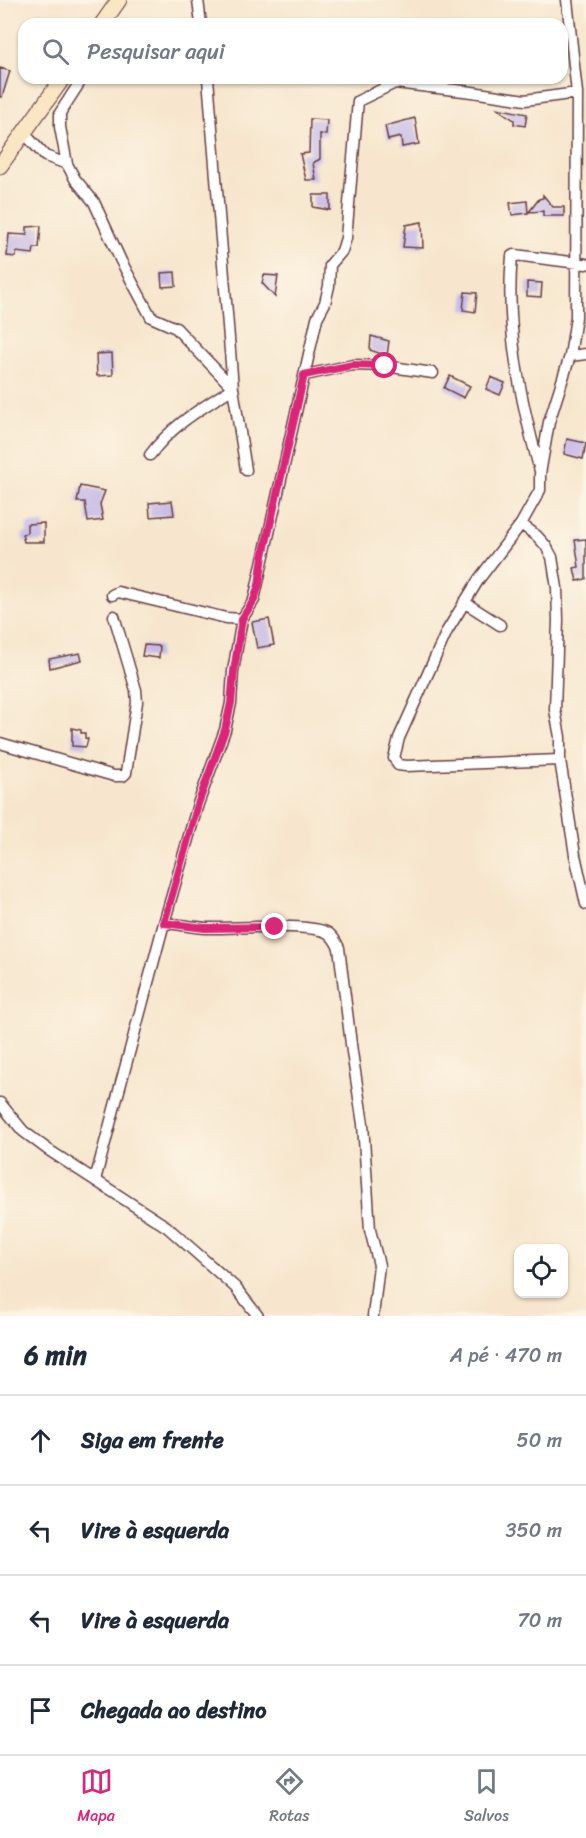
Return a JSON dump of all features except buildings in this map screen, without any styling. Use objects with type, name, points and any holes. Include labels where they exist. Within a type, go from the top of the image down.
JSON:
[{"type":"main road","points":[[106,18],[119,0]]},
{"type":"main road","points":[[0,166],[59,84]]},
{"type":"street","points":[[198,0],[200,18]]},
{"type":"street","points":[[560,760],[489,764],[398,765],[394,758],[399,738],[436,653],[464,602],[521,524],[540,490],[540,474],[552,412],[570,356],[581,263],[577,93],[567,0]]},
{"type":"street","points":[[79,84],[60,113],[60,127],[67,164],[75,179],[94,202],[116,251],[151,317],[176,328],[233,388]]},
{"type":"street","points":[[208,84],[233,388],[246,470]]},
{"type":"street","points":[[95,1180],[198,804],[225,730],[231,703],[242,619],[254,600],[259,585],[263,556],[317,318],[325,303],[329,286],[330,265],[342,251],[346,238],[358,101],[393,84]]},
{"type":"street","points":[[404,84],[525,100],[577,93]]},
{"type":"street","points":[[24,133],[45,156],[67,164]]},
{"type":"street","points":[[540,474],[528,427],[514,351],[512,256],[581,263]]},
{"type":"street","points":[[570,356],[586,354]]},
{"type":"street","points":[[304,375],[353,365],[385,366],[433,373]]},
{"type":"street","points":[[150,455],[163,437],[177,425],[233,388]]},
{"type":"street","points":[[521,524],[537,536],[552,557],[558,604],[555,710],[560,737],[560,760],[575,855],[586,900]]},
{"type":"street","points":[[112,595],[118,592],[226,618],[242,619]]},
{"type":"street","points":[[464,602],[500,625]]},
{"type":"street","points":[[0,743],[114,776],[123,776],[126,773],[137,702],[136,690],[114,616]]},
{"type":"street","points":[[164,923],[205,928],[316,929],[327,933],[339,948],[363,1124],[370,1230],[379,1265],[373,1316]]},
{"type":"street","points":[[0,1103],[23,1131],[167,1227],[235,1287],[258,1316]]},
{"type":"route","points":[[275,927],[205,928],[164,923],[198,804],[225,730],[231,703],[242,619],[254,600],[259,585],[263,556],[304,375],[353,365],[385,366]]}]
